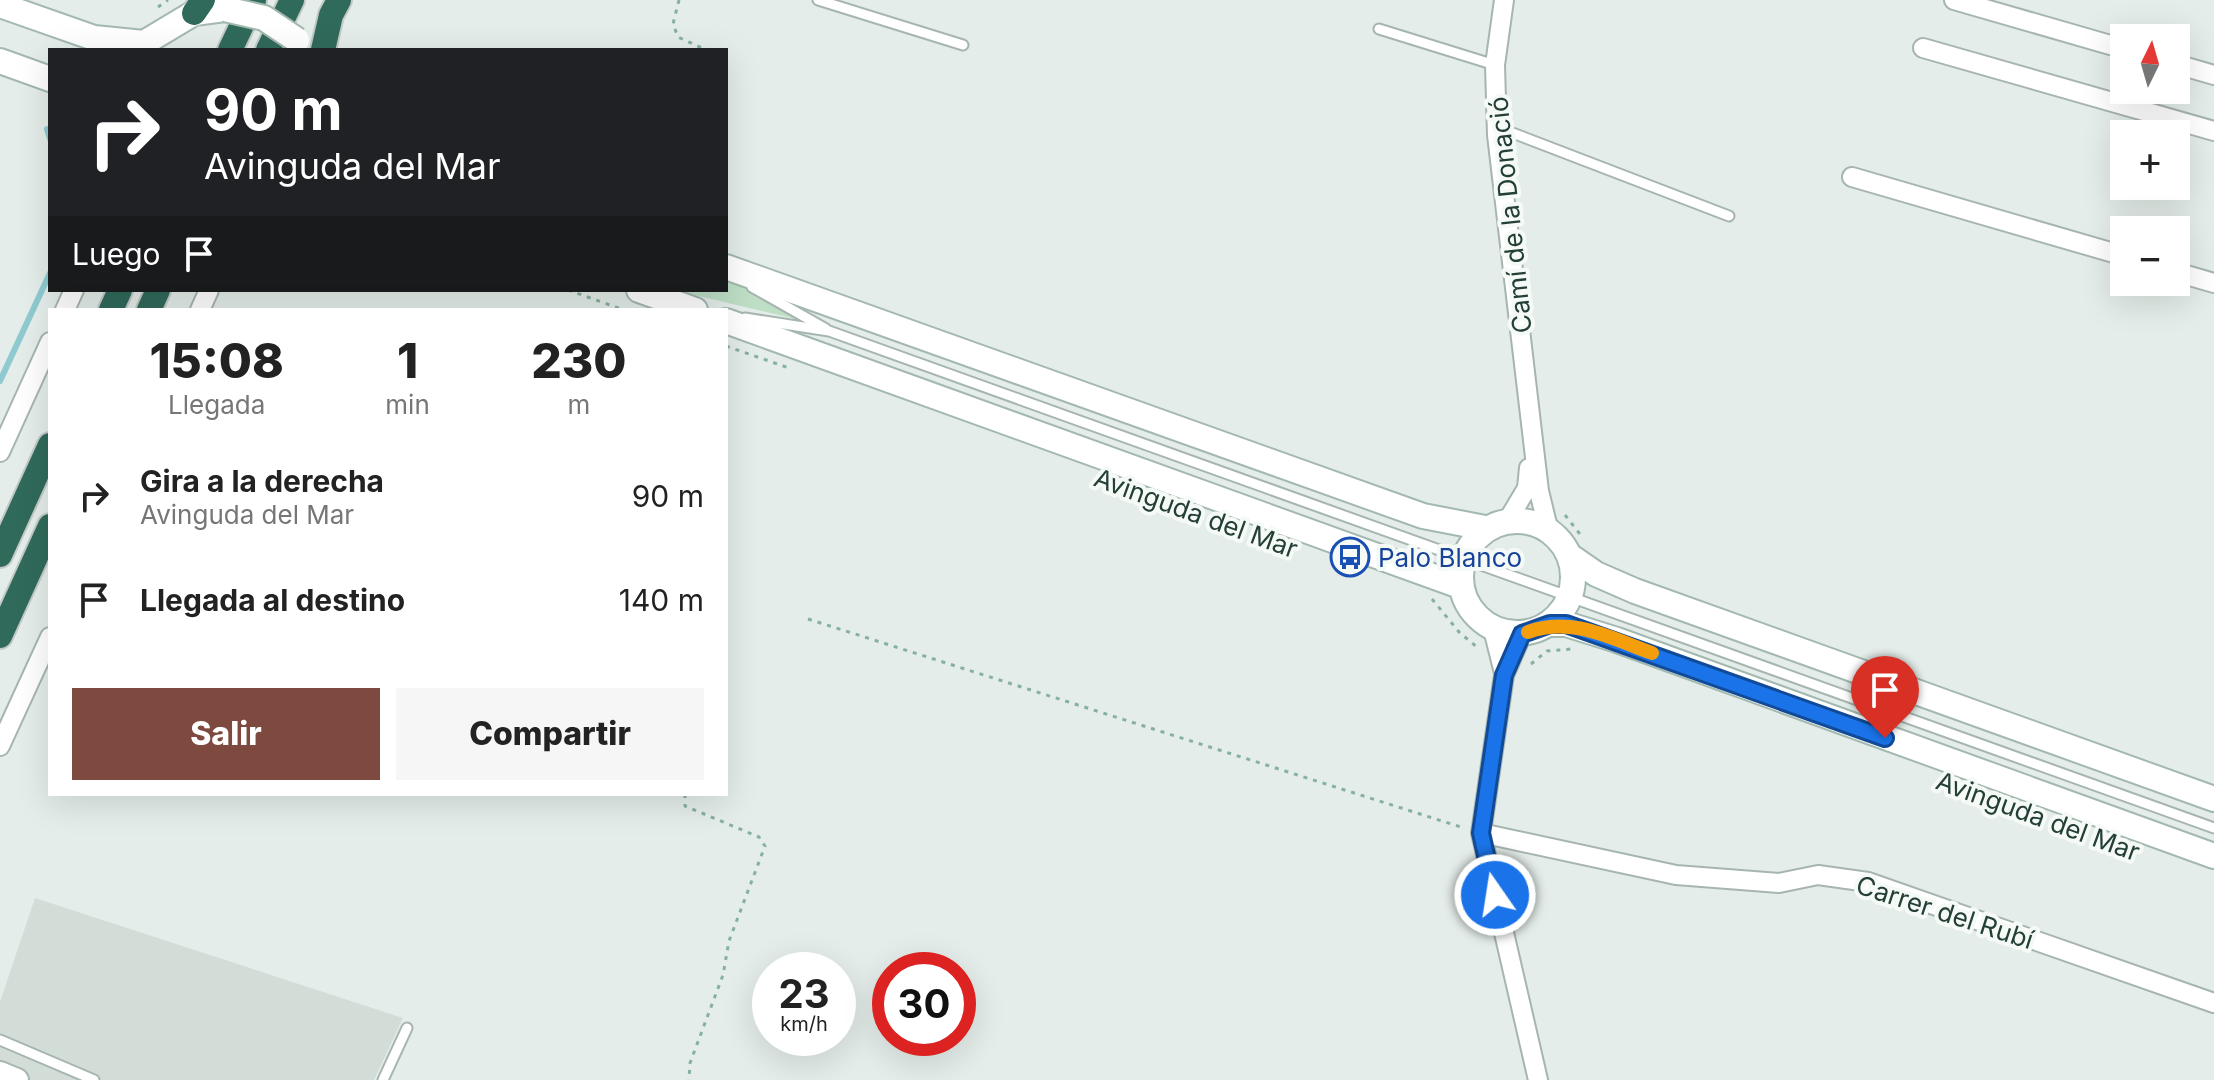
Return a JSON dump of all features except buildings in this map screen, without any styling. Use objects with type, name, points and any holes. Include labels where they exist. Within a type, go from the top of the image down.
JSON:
[{"type":"highway","points":[[231,48],[254,0]]},
{"type":"highway","points":[[269,48],[292,0]]},
{"type":"highway","points":[[323,48],[331,15],[339,0]]},
{"type":"highway","points":[[0,555],[48,449]]},
{"type":"highway","points":[[0,636],[48,530]]},
{"type":"main road","points":[[0,5],[94,38],[142,47],[207,7],[264,18],[300,45]]},
{"type":"main road","points":[[0,61],[48,78]]},
{"type":"main road","name":"Avinguda del Mar","points":[[728,268],[1423,516],[1497,524],[1529,520],[1548,528]]},
{"type":"main road","points":[[645,292],[689,308]]},
{"type":"main road","name":"Avinguda del Mar","points":[[728,320],[1460,586]]},
{"type":"main road","points":[[1497,524],[1463,558],[1460,586],[1471,612],[1493,629],[1522,634],[1550,624],[1571,597],[1570,556]]},
{"type":"main road","points":[[1548,528],[1570,556],[1596,574],[1635,591],[2214,799]]},
{"type":"main road","name":"Avinguda del Mar","points":[[1550,624],[1566,624],[1617,640],[2214,856]]},
{"type":"street","name":"Camí de la Donació","points":[[1504,0],[1495,65],[1497,127],[1539,491],[1548,528]]},
{"type":"street","points":[[1954,0],[2110,45]]},
{"type":"street","points":[[1923,48],[2214,131]]},
{"type":"street","points":[[2190,68],[2214,75]]},
{"type":"street","points":[[1852,177],[2110,252]]},
{"type":"street","points":[[2190,276],[2214,283]]},
{"type":"street","points":[[0,452],[48,346]]},
{"type":"street","name":"Camí de la Donació","points":[[1497,524],[1527,488],[1534,429]]},
{"type":"street","points":[[1493,629],[1504,675]]},
{"type":"street","points":[[1522,634],[1504,675],[1481,833],[1538,1080]]},
{"type":"street","points":[[0,746],[48,641]]},
{"type":"street","name":"Carrer del Rubí","points":[[1481,833],[1676,875],[1779,883],[1818,875],[1868,882],[2214,1003]]},
{"type":"street","points":[[0,1073],[17,1080]]},
{"type":"lane","points":[[818,0],[963,45]]},
{"type":"lane","points":[[1379,29],[1495,65]]},
{"type":"lane","points":[[1497,127],[1729,216]]},
{"type":"lane","name":"Avinguda del Mar","points":[[728,269],[755,289],[829,331],[2214,828]]},
{"type":"lane","name":"Avinguda del Mar","points":[[728,319],[829,331]]},
{"type":"lane","points":[[383,1080],[407,1028]]},
{"type":"lane","points":[[0,1040],[94,1080]]},
{"type":"path","points":[[158,8],[168,0]]},
{"type":"path","points":[[679,0],[673,24],[678,37],[702,48]]},
{"type":"path","points":[[574,292],[618,308]]},
{"type":"path","points":[[728,347],[800,372]]},
{"type":"path","points":[[1431,597],[1459,632],[1479,648],[1484,673],[1516,676],[1547,651],[1573,649]]},
{"type":"path","points":[[808,619],[1481,833]]},
{"type":"path","points":[[685,796],[685,806],[759,837],[765,846],[729,941],[723,975],[690,1063],[689,1080]]},
{"type":"shaded area","points":[[35,898],[403,1018],[374,1080],[0,1080],[0,1002]]},
{"type":"green space","points":[[728,280],[809,322],[682,292],[728,292]]},
{"type":"waterway","points":[[0,381],[48,277]]},
{"type":"slow traffic","points":[[1528,632],[1550,624],[1566,624],[1652,653]]},
{"type":"place","name":"Palo Blanco","points":[[1350,557]]},
{"type":"route","points":[[1495,895],[1481,833],[1504,675],[1522,634],[1550,624],[1566,624],[1885,738]]}]
